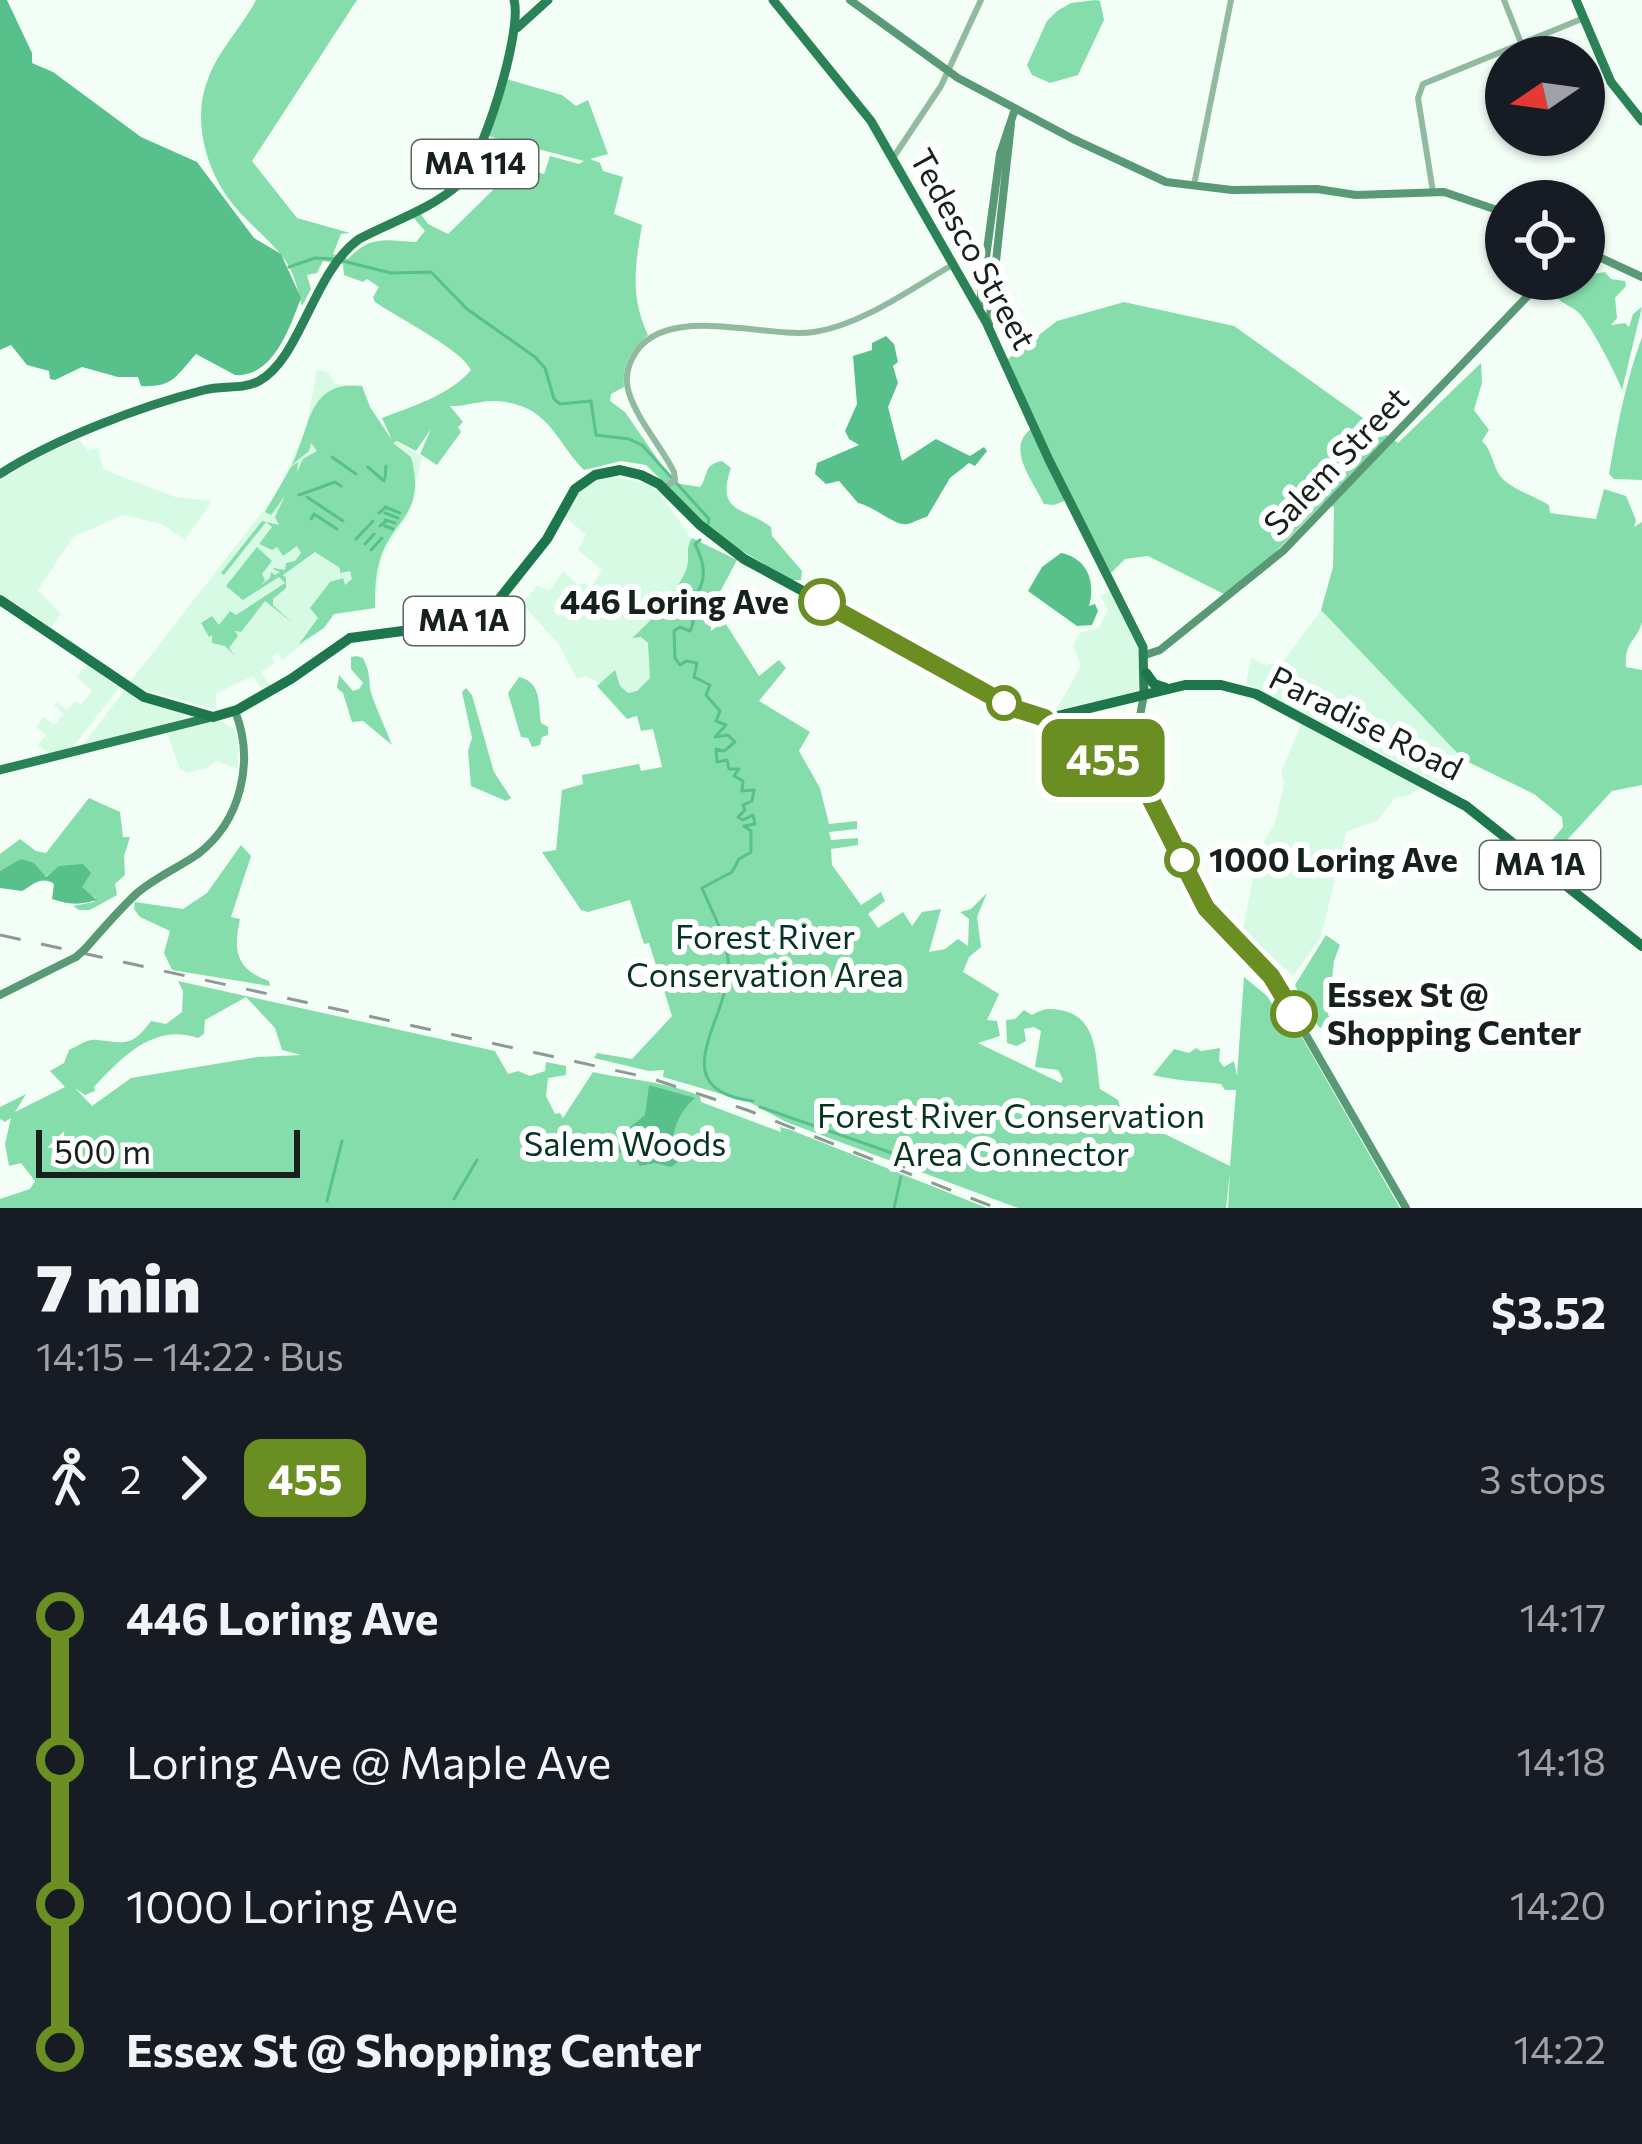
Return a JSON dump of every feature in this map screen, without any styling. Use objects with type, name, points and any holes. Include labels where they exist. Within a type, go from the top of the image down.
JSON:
[{"type":"highway","name":"MA 1A","points":[[0,600],[144,697],[186,716],[214,717],[254,701],[350,638],[440,626],[489,612],[547,539],[575,489],[595,475],[631,472],[669,484]]},
{"type":"highway","name":"Paradise Road","points":[[669,484],[700,525],[744,559],[1020,711],[1045,718],[1169,688],[1216,685],[1256,694],[1451,796],[1642,946]]},
{"type":"highway","points":[[1147,673],[1158,687],[1169,688]]},
{"type":"main road","points":[[517,24],[548,0]]},
{"type":"main road","name":"Tedesco Street","points":[[773,0],[858,103],[979,309],[1145,656],[1144,695]]},
{"type":"main road","points":[[850,0],[946,71],[1148,175],[1239,190],[1317,189],[1356,195],[1433,192],[1485,206]]},
{"type":"main road","points":[[1576,0],[1614,88],[1642,121]]},
{"type":"main road","points":[[515,3],[537,12]]},
{"type":"main road","name":"MA 114","points":[[0,474],[51,443],[204,390],[263,379],[288,348],[341,255],[359,238],[448,193],[471,171],[517,24],[515,3]]},
{"type":"main road","points":[[979,309],[1000,154],[1015,109]]},
{"type":"main road","points":[[988,327],[1011,124]]},
{"type":"main road","points":[[1605,260],[1642,277]]},
{"type":"main road","name":"Salem Street","points":[[1145,656],[1160,650],[1268,566],[1524,300]]},
{"type":"main road","points":[[1123,769],[1132,757],[1144,695]]},
{"type":"main road","points":[[0,995],[76,957],[132,898],[202,850],[224,826],[240,791],[245,716],[254,701]]},
{"type":"main road","points":[[235,711],[243,743]]},
{"type":"main road","points":[[0,770],[186,716]]},
{"type":"main road","points":[[1045,718],[1050,728],[1123,769],[1146,790]]},
{"type":"main road","points":[[1132,757],[1204,904],[1276,983],[1406,1208]]},
{"type":"street","points":[[893,158],[941,86],[981,0]]},
{"type":"street","points":[[1194,185],[1231,0]]},
{"type":"street","points":[[1504,0],[1518,36]]},
{"type":"street","points":[[1539,36],[1584,18]]},
{"type":"street","points":[[1433,192],[1418,98],[1421,87],[1485,57]]},
{"type":"street","points":[[669,484],[672,467],[627,386],[630,362],[648,340],[687,326],[820,331],[869,311],[954,264]]},
{"type":"shaded area","points":[[0,0],[7,0],[32,53],[32,63],[53,72],[141,137],[197,162],[254,238],[281,254],[301,298],[278,348],[260,368],[235,375],[196,354],[173,379],[141,386],[138,377],[82,367],[50,379],[49,371],[27,365],[11,345],[0,350]]},
{"type":"shaded area","points":[[886,336],[894,344],[898,362],[893,366],[898,383],[888,407],[902,461],[936,439],[970,456],[984,447],[987,451],[975,466],[969,463],[950,478],[927,517],[907,524],[858,503],[839,481],[826,484],[815,474],[817,463],[859,445],[845,431],[857,404],[853,356],[872,350],[872,343]]},
{"type":"shaded area","points":[[317,370],[328,372],[335,384],[362,386],[391,439],[422,457],[409,513],[381,557],[375,608],[334,614],[324,628],[282,660],[278,653],[272,657],[274,664],[261,672],[270,686],[262,690],[253,676],[215,694],[217,710],[139,688],[130,682],[277,493],[306,429]]},
{"type":"shaded area","points":[[80,440],[88,451],[98,448],[103,469],[175,497],[212,501],[185,540],[162,524],[123,515],[73,537],[38,590],[61,614],[51,627],[0,593],[0,481],[43,454]]},
{"type":"shaded area","points":[[609,476],[647,484],[660,493],[695,544],[637,715],[603,685],[586,676],[577,679],[558,643],[522,604],[537,586],[550,590],[563,571],[590,589],[602,570],[578,550],[586,535],[565,516],[582,488]]},
{"type":"shaded area","points":[[1061,553],[1077,560],[1087,572],[1089,606],[1095,604],[1098,611],[1092,625],[1077,626],[1028,591],[1042,567]]},
{"type":"shaded area","points":[[1110,590],[1139,651],[1139,687],[1132,693],[1056,710],[1081,666],[1073,645],[1080,633],[1099,628],[1108,610],[1101,596]]},
{"type":"shaded area","points":[[1321,610],[1464,760],[1445,786],[1246,684],[1251,657],[1264,665],[1283,662]]},
{"type":"shaded area","points":[[88,664],[119,688],[72,748],[50,754],[38,745],[46,735],[36,727],[44,717],[54,725],[64,714],[56,702],[67,710],[75,701],[81,705],[92,691],[77,677]]},
{"type":"shaded area","points":[[124,691],[186,718],[82,746]]},
{"type":"shaded area","points":[[219,720],[233,728],[238,739],[238,769],[216,761],[187,773],[180,769],[167,733]]},
{"type":"shaded area","points":[[1301,724],[1420,787],[1395,798],[1377,821],[1346,832],[1321,937],[1293,976],[1243,930],[1258,851],[1275,823],[1284,783],[1281,773]]},
{"type":"shaded area","points":[[21,859],[34,863],[46,877],[59,866],[83,864],[91,873],[82,887],[97,900],[74,904],[52,899],[54,884],[45,881],[22,891],[0,888],[0,871]]},
{"type":"shaded area","points":[[649,1085],[695,1098],[675,1128],[678,1162],[671,1167],[640,1166],[634,1156],[618,1152],[612,1142],[645,1115]]},
{"type":"green space","points":[[256,0],[357,0],[252,161],[297,218],[350,233],[341,234],[333,254],[348,259],[371,243],[416,242],[425,231],[413,217],[420,213],[428,224],[448,234],[493,190],[503,171],[480,164],[483,157],[544,174],[550,156],[579,164],[584,161],[488,136],[506,79],[562,95],[576,106],[588,100],[608,154],[590,159],[600,163],[603,171],[623,177],[614,214],[642,225],[636,281],[638,308],[648,335],[629,358],[624,387],[611,394],[610,401],[625,412],[674,483],[700,487],[711,465],[722,461],[731,468],[730,502],[771,527],[772,536],[802,571],[801,580],[791,580],[722,539],[646,465],[621,461],[584,470],[550,426],[529,409],[485,402],[450,406],[463,422],[458,427],[461,432],[437,465],[420,454],[431,429],[416,451],[393,443],[411,457],[415,492],[380,560],[375,608],[334,614],[324,628],[299,644],[318,618],[310,608],[330,582],[343,578],[345,585],[352,579],[350,571],[340,573],[340,568],[315,552],[283,575],[286,578],[286,588],[273,599],[273,605],[293,623],[265,601],[241,632],[235,631],[238,636],[229,648],[235,656],[225,646],[212,643],[212,635],[201,623],[212,616],[219,625],[230,611],[236,615],[285,583],[279,577],[243,600],[226,586],[257,547],[272,561],[262,574],[261,585],[270,578],[271,572],[280,572],[274,568],[285,570],[286,563],[301,553],[297,546],[283,556],[277,547],[272,550],[259,544],[272,527],[266,522],[221,573],[262,521],[279,525],[275,517],[285,496],[271,515],[265,512],[291,467],[298,462],[297,472],[303,459],[317,451],[311,443],[309,451],[292,465],[321,398],[344,386],[362,386],[392,440],[382,418],[442,393],[471,370],[443,344],[375,302],[379,287],[367,279],[363,282],[344,275],[343,264],[323,261],[317,273],[307,275],[311,289],[302,306],[287,263],[217,180],[202,130],[203,95],[218,58]]},
{"type":"green space","points":[[1096,0],[1104,20],[1078,75],[1050,83],[1032,75],[1027,65],[1047,21],[1071,3]]},
{"type":"green space","points":[[1605,272],[1611,279],[1625,281],[1626,286],[1615,298],[1617,318],[1611,325],[1629,327],[1633,314],[1642,307],[1622,390],[1603,351],[1578,312],[1560,300],[1605,300]]},
{"type":"green space","points":[[1124,302],[1234,326],[1398,443],[1481,363],[1482,383],[1474,410],[1489,430],[1482,441],[1505,481],[1549,505],[1550,513],[1596,519],[1604,489],[1626,496],[1636,520],[1634,527],[1642,522],[1642,622],[1629,647],[1626,667],[1642,670],[1642,785],[1612,791],[1568,839],[1566,853],[1584,878],[1582,886],[1540,855],[1563,827],[1562,817],[1534,794],[1464,760],[1321,610],[1333,567],[1334,507],[1323,503],[1261,567],[1224,594],[1148,556],[1125,559],[1111,573],[1064,483],[1064,501],[1044,504],[1020,451],[1027,433],[1037,425],[1008,359],[1057,321]]},
{"type":"green space","points":[[1642,337],[1642,480],[1614,479],[1609,474],[1615,439]]},
{"type":"green space","points":[[692,538],[737,560],[711,609],[711,631],[724,621],[759,676],[779,660],[786,668],[759,701],[810,732],[799,751],[820,788],[829,824],[857,821],[857,829],[829,832],[831,840],[858,838],[858,845],[831,849],[832,865],[861,905],[881,892],[885,901],[868,914],[878,928],[903,912],[912,926],[922,912],[941,909],[929,952],[945,949],[958,939],[968,946],[969,919],[960,912],[971,909],[987,893],[977,917],[981,947],[969,957],[963,972],[999,994],[987,1020],[997,1021],[1000,1036],[978,1043],[1061,1083],[1058,1070],[1035,1067],[1041,1031],[1024,1029],[1026,1041],[1017,1046],[1007,1043],[1006,1020],[1024,1010],[1032,1015],[1049,1009],[1073,1014],[1093,1040],[1100,1089],[1118,1100],[1122,1113],[1230,1166],[1236,1090],[1153,1075],[1174,1049],[1189,1053],[1196,1048],[1220,1048],[1219,1061],[1224,1067],[1234,1061],[1237,1076],[1244,977],[1288,1013],[1400,1208],[1228,1208],[1230,1172],[1226,1208],[1018,1208],[786,1122],[749,1102],[663,1077],[664,1070],[594,1058],[597,1053],[632,1059],[672,1016],[630,900],[581,910],[542,852],[556,850],[562,790],[583,784],[582,775],[639,764],[641,771],[662,767],[653,729],[641,731],[637,716],[627,719],[597,686],[615,670],[628,693],[650,678],[648,643],[641,637],[632,638],[678,584],[687,567]]},
{"type":"green space","points":[[351,657],[363,658],[392,745],[363,721],[352,722],[337,688],[339,675],[353,691],[363,683],[351,669]]},
{"type":"green space","points":[[519,677],[535,689],[541,723],[548,727],[540,745],[532,747],[528,738],[521,737],[508,693]]},
{"type":"green space","points":[[466,688],[494,772],[511,798],[506,801],[471,786],[468,751],[472,738],[462,692]]},
{"type":"green space","points":[[89,798],[120,812],[123,837],[130,837],[125,875],[115,884],[117,895],[90,910],[79,910],[73,906],[96,898],[84,891],[68,866],[45,877],[34,863],[0,871],[0,854],[20,839],[46,853]]},
{"type":"green space","points":[[241,845],[251,856],[231,917],[240,919],[237,950],[243,965],[270,986],[172,970],[164,953],[170,931],[140,917],[134,909],[135,902],[183,909],[207,893]]},
{"type":"green space","points":[[1326,935],[1340,945],[1328,1015],[1332,1019],[1320,1028],[1302,1012],[1295,985]]},
{"type":"green space","name":"Salem Woods","points":[[178,981],[495,1051],[508,1074],[518,1071],[530,1076],[545,1071],[546,1062],[566,1066],[566,1075],[548,1078],[546,1096],[555,1114],[563,1118],[593,1072],[674,1087],[700,1096],[701,1102],[781,1132],[780,1127],[791,1130],[987,1208],[0,1208],[0,1199],[30,1189],[35,1181],[21,1163],[9,1166],[5,1144],[11,1118],[0,1119],[0,1107],[26,1094],[15,1112],[65,1087],[50,1071],[79,1045],[94,1040],[127,1041],[151,1021],[166,1024],[182,1012],[183,991]],"holes":[[[246,997],[275,1028],[282,1050],[301,1055],[257,1057],[131,1078],[92,1106],[75,1088],[85,1095],[95,1091],[116,1065],[153,1039],[167,1035],[198,1038],[204,1034],[205,1020]]]},
{"type":"waterway","points":[[289,267],[315,258],[334,259]]},
{"type":"waterway","points":[[343,261],[391,273],[431,272],[467,309],[535,357],[545,368],[554,399],[560,404],[591,401],[596,435],[642,445],[709,519],[708,524]]},
{"type":"waterway","points":[[332,457],[356,474]]},
{"type":"waterway","points":[[385,478],[386,466]]},
{"type":"waterway","points":[[368,467],[384,481]]},
{"type":"waterway","points":[[299,495],[335,482],[341,486]]},
{"type":"waterway","points":[[307,497],[343,521]]},
{"type":"waterway","points":[[385,507],[400,513]]},
{"type":"waterway","points":[[379,513],[384,509]]},
{"type":"waterway","points":[[385,513],[398,518]]},
{"type":"waterway","points":[[311,519],[314,514],[337,529]]},
{"type":"waterway","points":[[385,520],[395,523]]},
{"type":"waterway","points":[[356,539],[373,521]]},
{"type":"waterway","points":[[380,526],[385,522]]},
{"type":"waterway","points":[[385,526],[393,529]]},
{"type":"waterway","points":[[365,544],[374,534]]},
{"type":"waterway","points":[[371,550],[382,538]]},
{"type":"waterway","points":[[700,540],[695,544],[702,581],[697,593],[680,592],[693,619],[690,631],[680,627],[674,631],[675,658],[680,665],[697,663],[694,677],[710,685],[706,695],[720,711],[716,721],[726,725],[715,737],[728,735],[735,742],[724,751],[716,749],[717,762],[727,760],[729,769],[739,769],[734,776],[743,781],[742,791],[754,790],[752,801],[743,805],[745,810],[738,817],[743,820],[753,815],[755,824],[744,826],[751,831],[751,852],[739,859],[732,872],[702,888],[721,930],[728,964],[724,995],[705,1053],[705,1070],[711,1084],[726,1095],[753,1101]]},
{"type":"waterway","points":[[760,1107],[892,1153],[904,1167]]},
{"type":"waterway","points":[[327,1201],[342,1141]]},
{"type":"waterway","points":[[454,1199],[477,1160]]},
{"type":"waterway","points":[[894,1208],[901,1177]]},
{"type":"railway","points":[[0,935],[650,1078],[747,1110],[996,1208]]},
{"type":"bus line","name":"455","points":[[822,602],[1013,708],[1045,718],[1050,728],[1137,780],[1156,806],[1206,908],[1271,976],[1294,1014]]},
{"type":"place","name":"446 Loring Ave","points":[[822,602]]},
{"type":"place","name":"1000 Loring Ave","points":[[1182,860]]},
{"type":"place","name":"Essex St @ Shopping Center","points":[[1294,1014]]},
{"type":"park label","name":"Forest River Conservation Area","points":[[765,956]]},
{"type":"park label","name":"Forest River Conservation Area Connector","points":[[1011,1135]]}]
